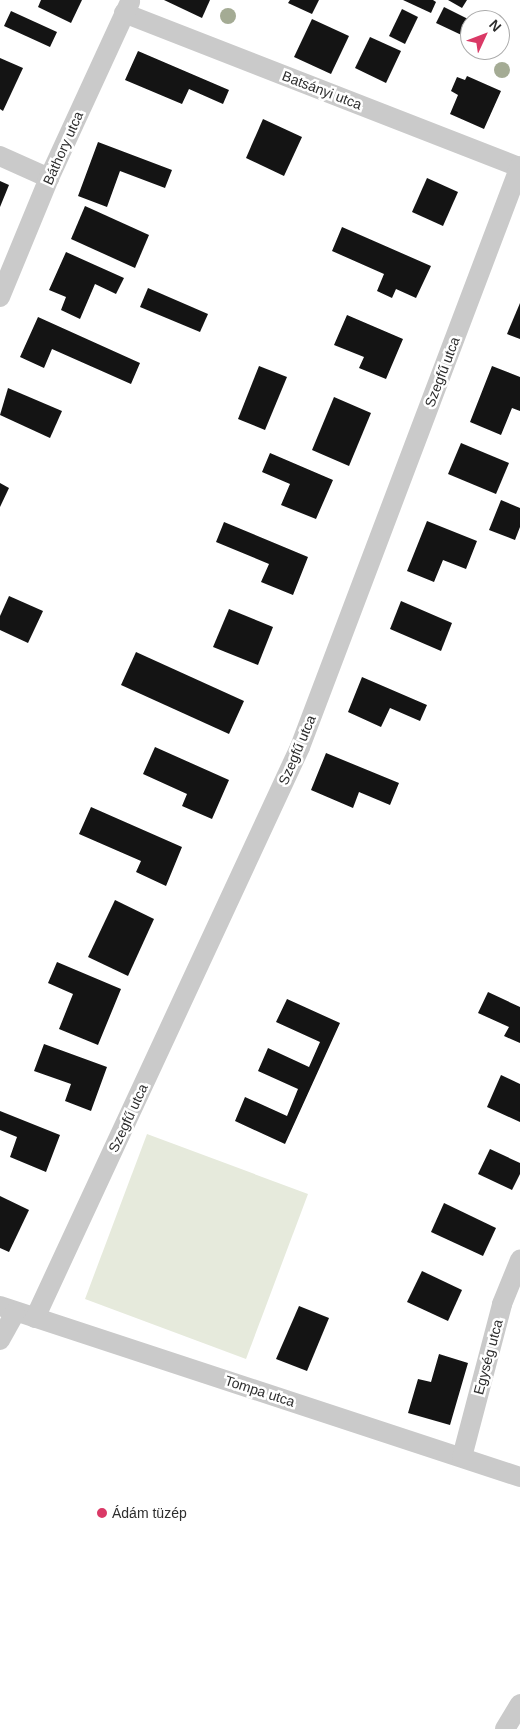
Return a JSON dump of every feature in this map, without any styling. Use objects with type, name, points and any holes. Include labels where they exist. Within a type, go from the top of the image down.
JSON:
[{"type":"street","name":"Batsányi utca","points":[[127,6],[520,166]]},
{"type":"street","name":"Báthory utca","points":[[0,297],[49,178],[127,6]]},
{"type":"street","points":[[0,156],[49,178]]},
{"type":"street","name":"Szegfű utca","points":[[35,1318],[300,747],[520,166]]},
{"type":"street","name":"Egység utca","points":[[462,1457],[502,1304],[520,1260]]},
{"type":"street","points":[[0,1340],[8,1310]]},
{"type":"street","name":"Tompa utca","points":[[8,1310],[520,1477]]},
{"type":"street","points":[[504,1729],[520,1704]]},
{"type":"shaded area","points":[[147,1134],[308,1194],[246,1359],[85,1299]]},
{"type":"building","points":[[41,0],[82,0],[71,23],[38,7]]},
{"type":"building","points":[[164,0],[210,0],[202,18]]},
{"type":"building","points":[[290,0],[319,0],[312,14],[288,3]]},
{"type":"building","points":[[403,0],[433,0],[436,2],[431,13]]},
{"type":"building","points":[[448,0],[467,0],[462,8]]},
{"type":"building","points":[[444,7],[460,15],[460,34],[436,23]]},
{"type":"building","points":[[402,9],[418,17],[405,44],[389,36]]},
{"type":"building","points":[[11,11],[57,32],[50,47],[4,26]]},
{"type":"building","points":[[312,19],[349,36],[331,74],[294,57]]},
{"type":"building","points":[[370,37],[401,51],[386,83],[355,68]]},
{"type":"building","points":[[138,51],[229,90],[223,104],[189,89],[182,104],[125,80]]},
{"type":"building","points":[[0,58],[23,68],[3,111],[0,109]]},
{"type":"building","points":[[467,76],[501,91],[484,129],[450,114],[458,95],[451,91],[457,77],[465,80]]},
{"type":"building","points":[[263,119],[302,137],[284,176],[246,158]]},
{"type":"building","points":[[98,142],[172,170],[165,188],[120,171],[107,207],[78,196]]},
{"type":"building","points":[[427,178],[458,192],[443,226],[412,212]]},
{"type":"building","points":[[0,181],[9,185],[0,207]]},
{"type":"building","points":[[85,206],[149,235],[135,268],[71,239]]},
{"type":"building","points":[[342,227],[431,266],[416,298],[396,289],[392,298],[377,291],[384,274],[332,251]]},
{"type":"building","points":[[66,252],[124,278],[116,294],[95,284],[80,319],[61,310],[66,297],[49,290]]},
{"type":"building","points":[[148,288],[208,314],[200,332],[140,307]]},
{"type":"building","points":[[520,303],[520,339],[507,334]]},
{"type":"building","points":[[347,315],[403,339],[386,379],[359,368],[364,357],[334,345]]},
{"type":"building","points":[[38,317],[140,363],[131,384],[52,349],[44,368],[20,357]]},
{"type":"building","points":[[259,366],[287,377],[265,430],[238,419]]},
{"type":"building","points":[[492,366],[520,377],[520,411],[512,408],[501,435],[470,422]]},
{"type":"building","points":[[8,388],[62,411],[50,438],[0,415]]},
{"type":"building","points":[[334,397],[371,413],[349,466],[312,450]]},
{"type":"building","points":[[461,443],[509,463],[496,494],[448,474]]},
{"type":"building","points":[[270,453],[333,480],[316,519],[281,505],[290,484],[262,472]]},
{"type":"building","points":[[0,483],[9,488],[0,507]]},
{"type":"building","points":[[501,500],[520,508],[520,527],[515,540],[489,530]]},
{"type":"building","points":[[427,521],[477,541],[466,569],[443,560],[434,582],[407,571]]},
{"type":"building","points":[[224,522],[308,557],[293,595],[261,582],[269,564],[216,542]]},
{"type":"building","points":[[9,596],[43,611],[28,643],[0,630],[0,616]]},
{"type":"building","points":[[401,601],[452,623],[441,651],[390,629]]},
{"type":"building","points":[[229,609],[273,627],[258,665],[213,647]]},
{"type":"building","points":[[136,652],[244,701],[229,734],[121,685]]},
{"type":"building","points":[[362,677],[427,705],[420,721],[390,708],[381,727],[348,712]]},
{"type":"building","points":[[155,747],[229,780],[212,819],[182,806],[187,794],[143,774]]},
{"type":"building","points":[[326,753],[399,783],[390,805],[359,792],[353,808],[311,790]]},
{"type":"building","points":[[91,807],[182,847],[166,886],[136,872],[141,861],[79,834]]},
{"type":"building","points":[[115,900],[154,919],[128,976],[88,957]]},
{"type":"building","points":[[57,962],[121,989],[98,1045],[59,1029],[73,994],[48,983]]},
{"type":"building","points":[[488,992],[520,1007],[520,1043],[504,1036],[509,1027],[478,1013]]},
{"type":"building","points":[[287,999],[340,1023],[285,1144],[235,1121],[245,1097],[287,1116],[298,1089],[258,1071],[268,1048],[309,1067],[320,1042],[276,1022]]},
{"type":"building","points":[[44,1044],[107,1067],[91,1111],[65,1101],[71,1084],[34,1071]]},
{"type":"building","points":[[501,1075],[520,1084],[520,1122],[487,1107]]},
{"type":"building","points":[[0,1111],[60,1135],[46,1172],[10,1157],[17,1137],[0,1130]]},
{"type":"building","points":[[490,1149],[520,1163],[520,1174],[512,1190],[478,1174]]},
{"type":"building","points":[[0,1196],[29,1210],[9,1252],[0,1248]]},
{"type":"building","points":[[444,1203],[496,1228],[483,1256],[431,1232]]},
{"type":"building","points":[[422,1271],[462,1290],[448,1321],[407,1302]]},
{"type":"building","points":[[299,1306],[329,1318],[307,1371],[276,1359]]},
{"type":"building","points":[[439,1354],[468,1363],[450,1425],[408,1413],[418,1379],[431,1382]]},
{"type":"place","name":"Ádám tüzép","points":[[102,1513]]}]
